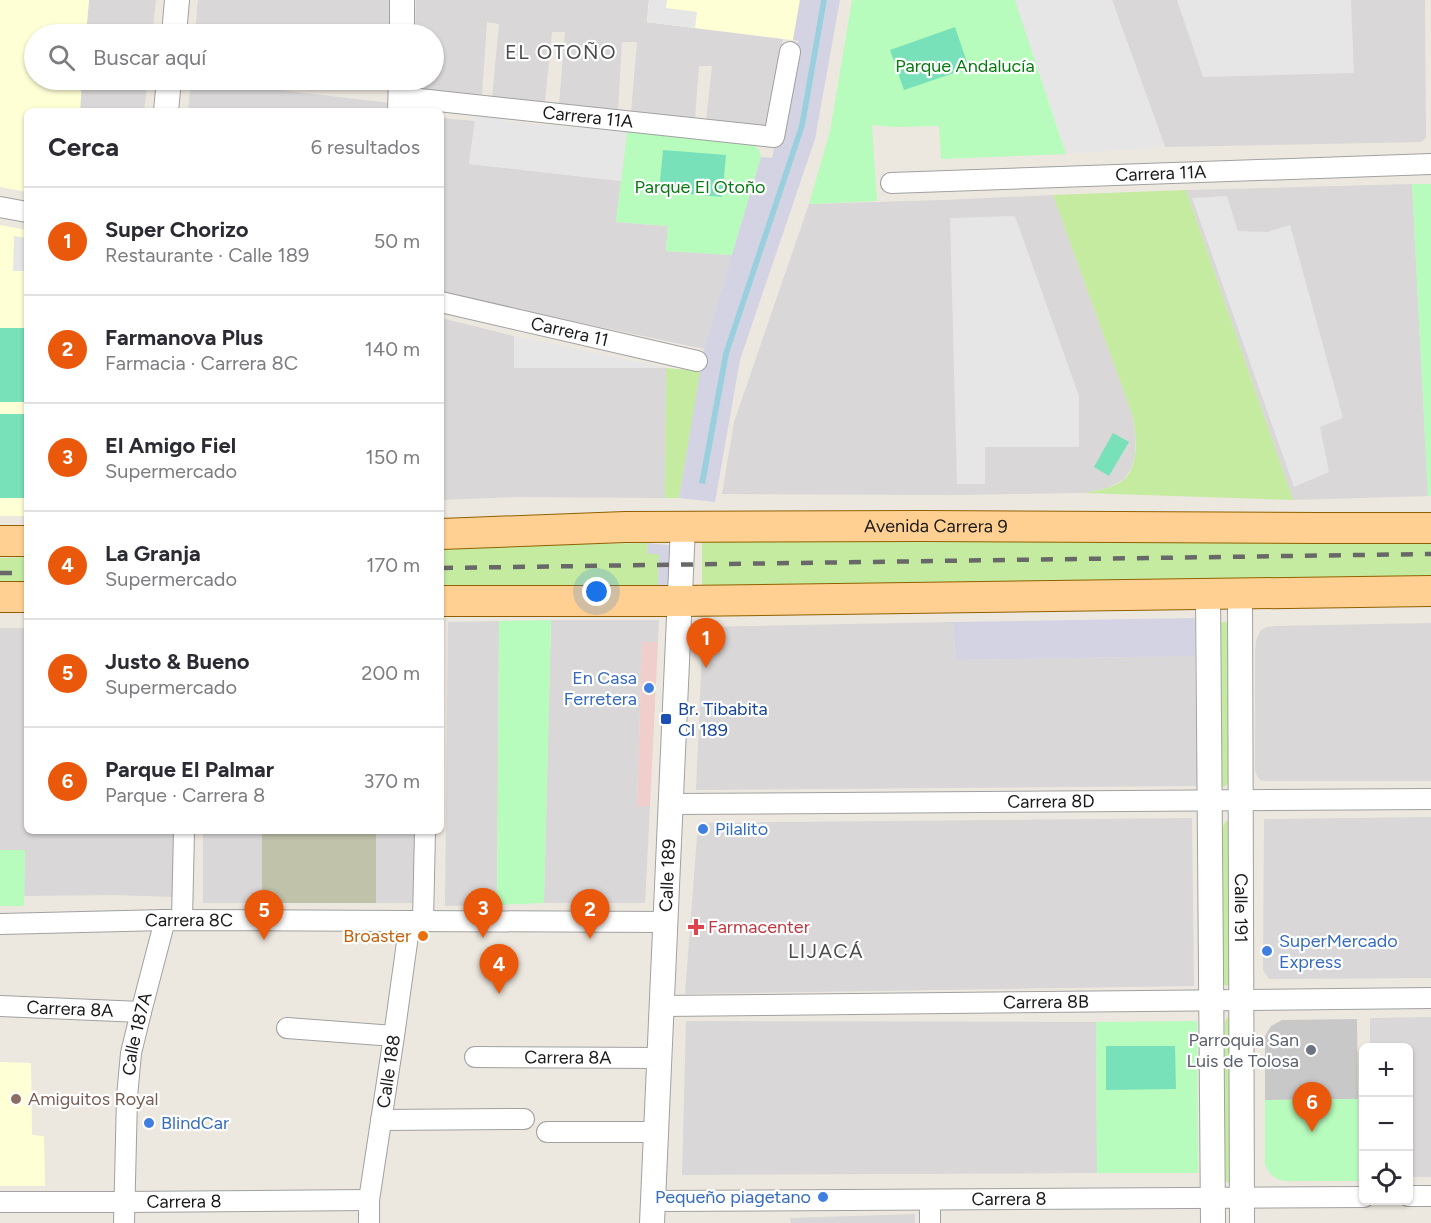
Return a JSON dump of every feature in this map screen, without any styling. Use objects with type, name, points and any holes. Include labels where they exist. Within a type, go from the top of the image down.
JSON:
[{"type":"main road","name":"Avenida Carrera 9","points":[[444,534],[625,527],[1431,528]]},
{"type":"main road","points":[[0,541],[24,541]]},
{"type":"main road","points":[[444,601],[680,601],[1431,591]]},
{"type":"main road","points":[[0,597],[24,597]]},
{"type":"street","points":[[175,24],[177,0]]},
{"type":"street","points":[[402,0],[402,24]]},
{"type":"street","name":"Carrera 11A","points":[[401,96],[774,136],[790,52]]},
{"type":"street","points":[[166,108],[168,90]]},
{"type":"street","name":"Carrera 11A","points":[[891,183],[1431,164]]},
{"type":"street","points":[[0,207],[24,211]]},
{"type":"street","name":"Carrera 11","points":[[444,303],[697,361]]},
{"type":"street","name":"Calle 189","points":[[652,1212],[683,527]]},
{"type":"street","name":"Calle 191","points":[[1240,593],[1242,1223]]},
{"type":"street","name":"Calle 191","points":[[1208,594],[1214,1223]]},
{"type":"street","name":"Carrera 8D","points":[[671,804],[1431,799]]},
{"type":"street","name":"Calle 187A","points":[[124,1223],[127,1097],[131,1053],[141,1012],[174,920],[184,834]]},
{"type":"street","name":"Calle 188","points":[[369,1223],[369,1200],[394,1036],[417,921],[425,834]]},
{"type":"street","name":"Carrera 8C","points":[[0,924],[174,920],[665,922]]},
{"type":"street","name":"Carrera 8B","points":[[662,1006],[1431,998]]},
{"type":"street","name":"Carrera 8A","points":[[0,1006],[141,1012]]},
{"type":"street","points":[[287,1028],[394,1036]]},
{"type":"street","name":"Carrera 8A","points":[[475,1057],[660,1058]]},
{"type":"street","points":[[381,1119],[524,1119]]},
{"type":"street","points":[[547,1132],[656,1132]]},
{"type":"street","points":[[1413,1196],[1431,1196]]},
{"type":"street","name":"Carrera 8","points":[[652,1212],[930,1200],[1359,1197]]},
{"type":"street","name":"Carrera 8","points":[[0,1202],[369,1200]]},
{"type":"street","points":[[930,1200],[930,1223]]},
{"type":"shaded area","points":[[0,0],[89,0],[87,24],[24,24],[24,90],[81,90],[80,108],[24,108],[24,191],[0,187]]},
{"type":"shaded area","points":[[89,0],[156,0],[153,24],[87,24]]},
{"type":"shaded area","points":[[198,0],[391,0],[391,24],[196,24]]},
{"type":"shaded area","points":[[416,0],[649,0],[647,22],[783,39],[769,128],[706,121],[712,66],[699,66],[695,119],[631,112],[637,42],[622,42],[618,111],[559,104],[565,32],[552,32],[545,102],[492,97],[499,24],[487,22],[482,95],[413,90],[444,90],[444,24],[415,24]]},
{"type":"shaded area","points":[[649,0],[800,0],[793,40],[647,22]]},
{"type":"shaded area","points":[[649,0],[667,0],[666,8],[697,12],[695,28],[647,22]]},
{"type":"shaded area","points":[[800,0],[821,0],[799,125],[723,353],[699,483],[729,354],[805,126],[827,0],[840,0],[815,139],[740,360],[715,502],[679,498],[704,349],[761,157],[772,158],[798,41],[793,40]]},
{"type":"shaded area","points":[[1015,0],[1112,0],[1165,147],[1066,154]]},
{"type":"shaded area","points":[[1112,0],[1425,0],[1426,138],[1421,142],[1165,147]]},
{"type":"shaded area","points":[[1177,0],[1351,0],[1354,73],[1203,77]]},
{"type":"shaded area","points":[[81,90],[147,90],[144,108],[80,108]]},
{"type":"shaded area","points":[[190,90],[280,90],[390,103],[390,108],[188,108]]},
{"type":"shaded area","points":[[476,112],[502,114],[503,121],[627,132],[621,181],[469,164]]},
{"type":"shaded area","points":[[444,118],[475,121],[469,164],[621,181],[616,222],[668,226],[666,251],[732,255],[704,349],[444,294]]},
{"type":"shaded area","points":[[1412,184],[1428,496],[1293,500],[1186,190]]},
{"type":"shaded area","points":[[1053,195],[1133,417],[1135,456],[1131,469],[1123,480],[1107,488],[1085,493],[722,494],[734,422],[809,204]]},
{"type":"shaded area","points":[[1227,196],[1238,231],[1267,232],[1290,225],[1343,418],[1320,427],[1329,472],[1294,487],[1192,198]]},
{"type":"shaded area","points":[[1015,216],[1079,396],[1079,447],[985,447],[985,484],[957,484],[950,218]]},
{"type":"shaded area","points":[[0,225],[24,229],[24,516],[0,516]]},
{"type":"shaded area","points":[[14,236],[24,238],[24,271],[13,271]]},
{"type":"shaded area","points":[[444,319],[514,336],[514,367],[666,368],[665,498],[513,497],[444,500]]},
{"type":"shaded area","points":[[514,336],[666,368],[514,368]]},
{"type":"shaded area","points":[[647,543],[669,545],[671,552],[667,585],[658,586],[659,554],[648,554]]},
{"type":"shaded area","points":[[1195,618],[1195,656],[956,660],[953,622]]},
{"type":"shaded area","points":[[551,620],[659,620],[658,642],[642,643],[637,806],[650,806],[645,903],[544,903]]},
{"type":"shaded area","points":[[499,621],[497,905],[445,906],[448,622]]},
{"type":"shaded area","points":[[953,622],[956,660],[1195,656],[1197,786],[696,790],[703,627]]},
{"type":"shaded area","points":[[1431,623],[1431,781],[1260,780],[1255,770],[1255,652],[1256,640],[1261,630],[1275,626]]},
{"type":"shaded area","points":[[0,628],[24,628],[24,834],[176,834],[174,897],[24,896],[25,851],[0,850]]},
{"type":"shaded area","points":[[642,642],[658,642],[650,806],[637,807]]},
{"type":"shaded area","points":[[1431,817],[1431,978],[1269,979],[1263,970],[1264,819]]},
{"type":"shaded area","points":[[1192,818],[1194,986],[685,994],[698,823]]},
{"type":"shaded area","points":[[203,834],[262,834],[262,903],[203,903]]},
{"type":"shaded area","points":[[262,834],[376,834],[376,903],[262,903]]},
{"type":"shaded area","points":[[376,834],[415,834],[415,903],[376,903]]},
{"type":"shaded area","points":[[1431,1017],[1431,1177],[1413,1177],[1413,1043],[1370,1043],[1370,1018]]},
{"type":"shaded area","name":"Parroquia San Luis de Tolosa","points":[[1357,1019],[1358,1099],[1265,1100],[1265,1036],[1271,1026],[1282,1020]]},
{"type":"shaded area","points":[[686,1021],[1096,1022],[1097,1173],[682,1175]]},
{"type":"shaded area","name":"Amiguitos Royal","points":[[0,1062],[31,1063],[32,1135],[44,1136],[45,1186],[0,1186]]},
{"type":"shaded area","points":[[915,1214],[915,1223],[791,1223],[790,1218]]},
{"type":"green space","name":"Parque Andalucía","points":[[852,0],[1015,0],[1066,154],[941,159],[939,126],[872,125],[877,201],[809,204],[830,131]]},
{"type":"green space","points":[[955,27],[969,68],[904,90],[890,50]]},
{"type":"green space","name":"Parque El Otoño","points":[[627,132],[744,141],[757,148],[761,157],[732,255],[666,251],[668,226],[616,222]]},
{"type":"green space","points":[[663,150],[726,155],[722,197],[659,191]]},
{"type":"green space","points":[[1412,184],[1431,184],[1431,496],[1428,496]]},
{"type":"green space","points":[[1186,190],[1293,500],[1085,493],[1113,486],[1128,475],[1134,460],[1135,433],[1133,417],[1053,195]]},
{"type":"green space","points":[[0,328],[24,328],[24,402],[0,402]]},
{"type":"green space","points":[[666,368],[701,371],[679,498],[665,498]]},
{"type":"green space","points":[[0,414],[24,414],[24,498],[0,498]]},
{"type":"green space","points":[[1113,433],[1129,442],[1109,476],[1094,467]]},
{"type":"green space","points":[[702,540],[1431,541],[1431,579],[702,590]]},
{"type":"green space","points":[[647,543],[648,554],[659,554],[658,586],[444,586],[444,548]]},
{"type":"green space","points":[[24,557],[24,586],[0,587],[0,558]]},
{"type":"green space","points":[[551,620],[544,903],[497,905],[499,621]]},
{"type":"green space","points":[[1224,621],[1229,624],[1230,780],[1224,787],[1220,785],[1219,625]]},
{"type":"green space","points":[[1230,820],[1229,985],[1227,986],[1223,984],[1222,979],[1223,826],[1226,821]]},
{"type":"green space","points":[[0,850],[25,850],[24,906],[0,906]]},
{"type":"green space","points":[[1229,1017],[1231,1183],[1225,1181],[1224,1177],[1225,1023]]},
{"type":"green space","points":[[1197,1021],[1198,1173],[1097,1173],[1096,1022]]},
{"type":"green space","points":[[1106,1046],[1175,1046],[1176,1089],[1106,1090]]},
{"type":"green space","points":[[1358,1099],[1358,1181],[1285,1181],[1270,1173],[1265,1164],[1265,1100]]},
{"type":"water","points":[[821,0],[827,0],[805,126],[729,354],[705,484],[699,483],[723,353],[799,125]]},
{"type":"railway","points":[[444,568],[1431,554]]},
{"type":"railway","points":[[0,573],[24,573]]},
{"type":"place","name":"Super Chorizo","points":[[706,668]]},
{"type":"place","name":"En Casa Ferretera","points":[[649,688]]},
{"type":"place","name":"Br. Tibabita Cl 189","points":[[666,719]]},
{"type":"place","name":"Pilalito","points":[[703,829]]},
{"type":"place","name":"Farmacenter","points":[[696,927]]},
{"type":"place","name":"Broaster","points":[[423,936]]},
{"type":"place","name":"El Amigo Fiel","points":[[483,938]]},
{"type":"place","name":"Farmanova Plus","points":[[590,939]]},
{"type":"place","name":"Justo & Bueno","points":[[264,940]]},
{"type":"place","name":"SuperMercado Express","points":[[1267,951]]},
{"type":"place","name":"La Granja","points":[[499,994]]},
{"type":"place","name":"Parroquia San Luis de Tolosa","points":[[1311,1050]]},
{"type":"place","name":"Amiguitos Royal","points":[[16,1099]]},
{"type":"place","name":"BlindCar","points":[[149,1123]]},
{"type":"place","name":"Parque El Palmar","points":[[1312,1132]]},
{"type":"place","name":"Pequeño piagetano","points":[[823,1197]]},
{"type":"district","name":"EL OTOÑO","points":[[561,52]]},
{"type":"district","name":"LIJACÁ","points":[[826,951]]}]
